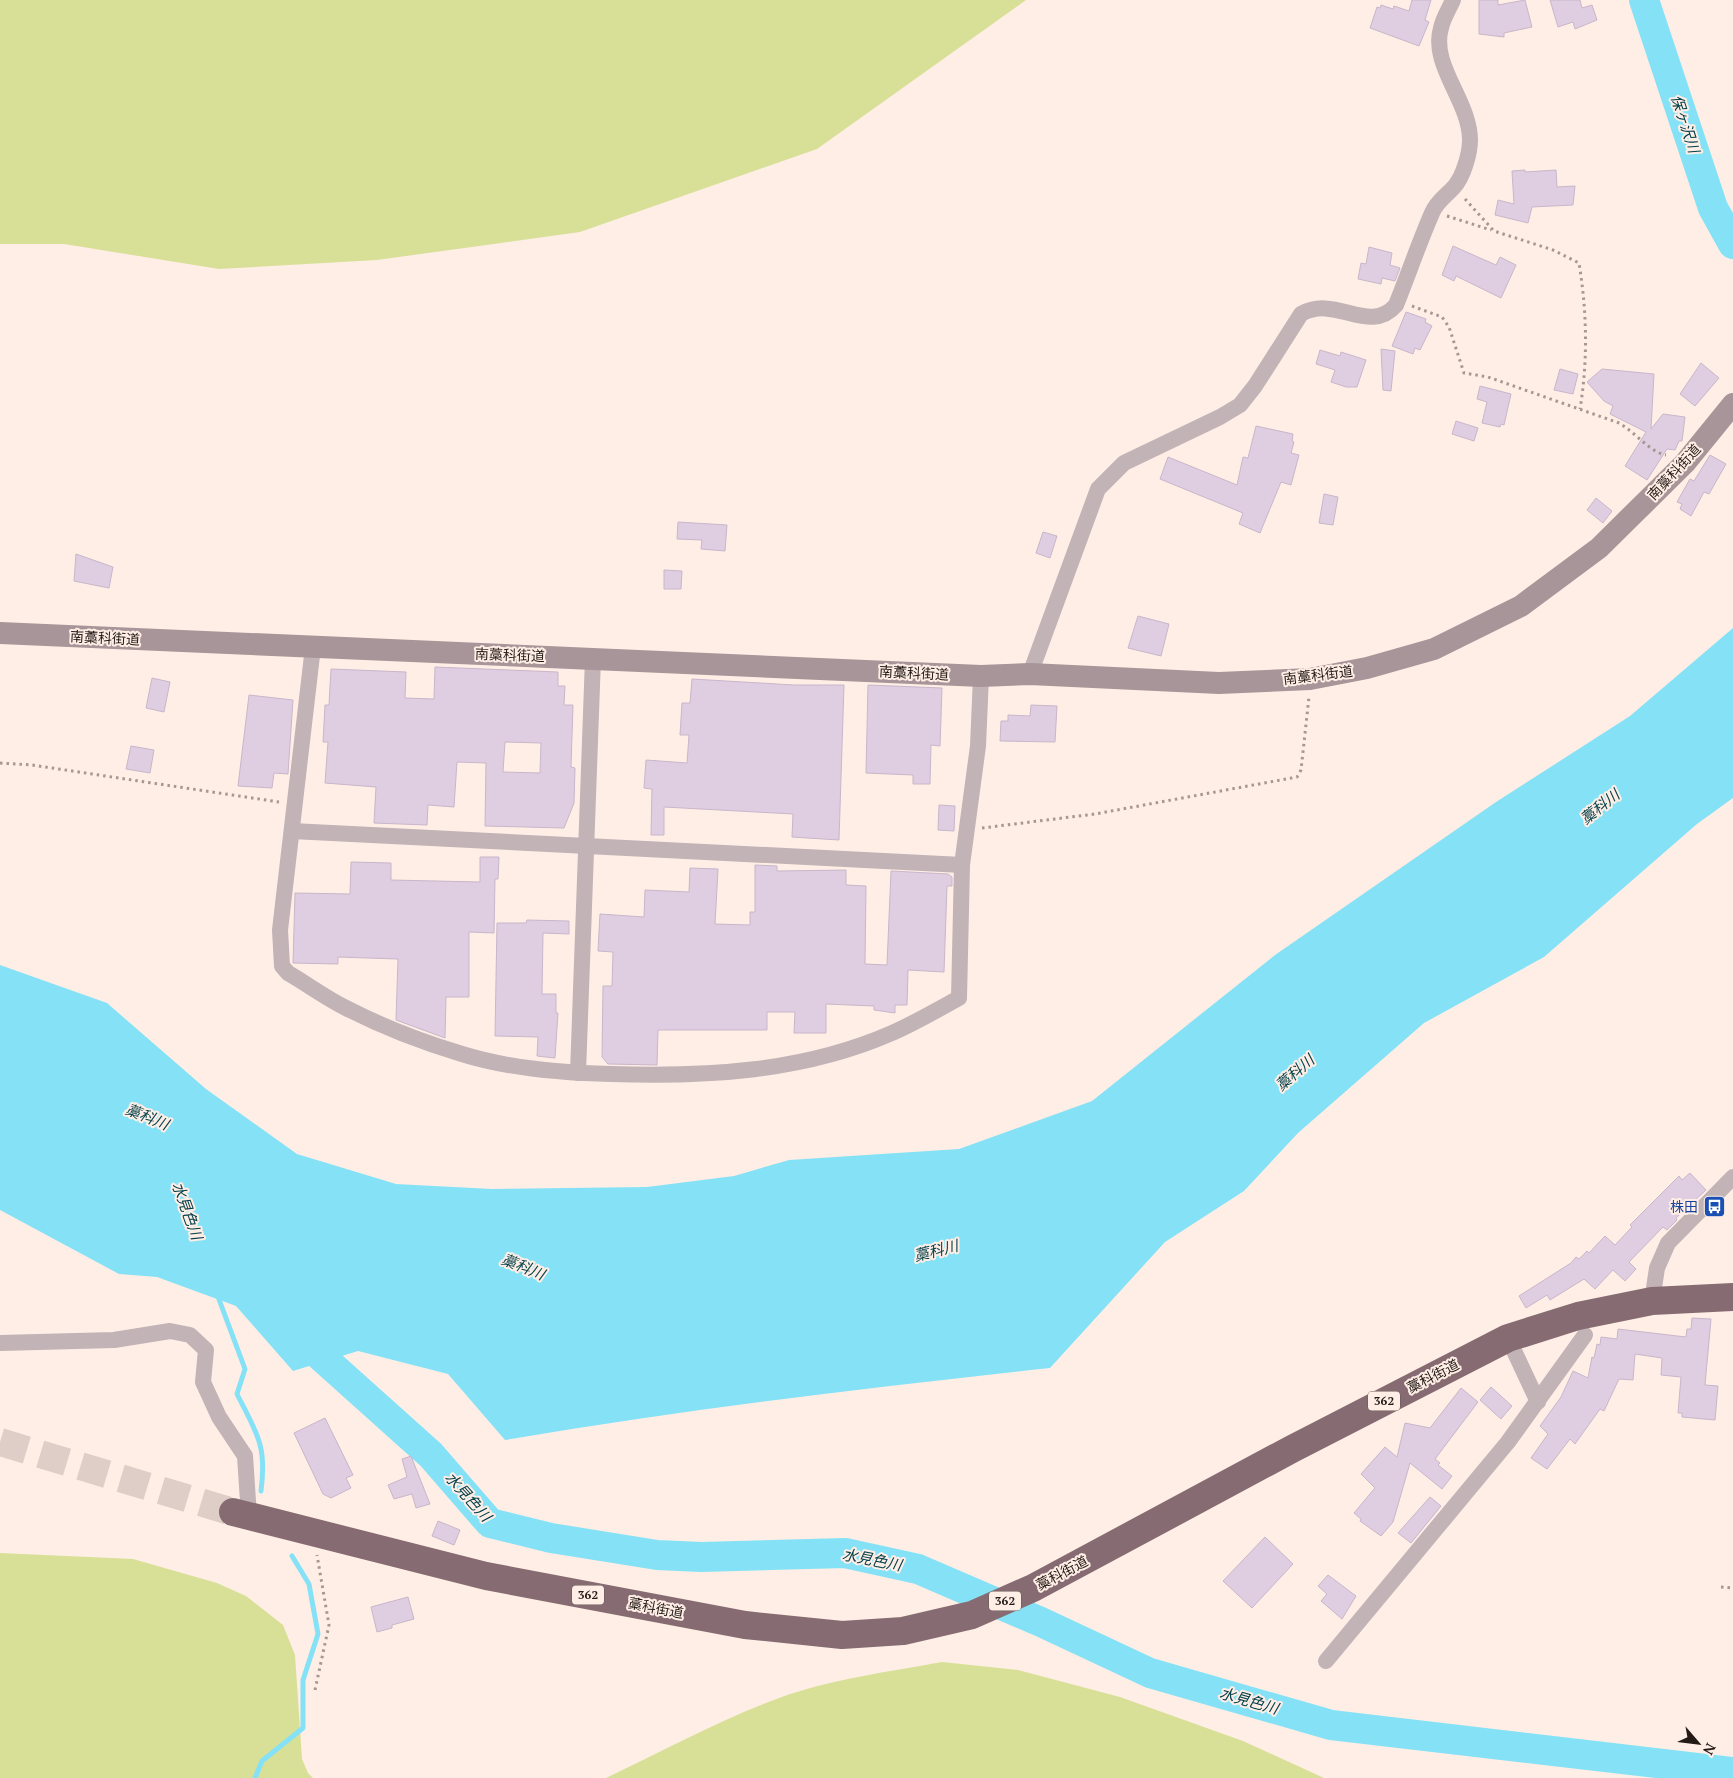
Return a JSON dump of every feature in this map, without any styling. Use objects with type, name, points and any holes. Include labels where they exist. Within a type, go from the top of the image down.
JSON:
[{"type":"highway","name":"藁科街道","points":[[241,1514],[486,1576],[745,1625],[842,1635],[903,1631],[972,1614],[1005,1601],[1292,1449],[1508,1338],[1578,1316],[1652,1301],[1733,1297]]},
{"type":"main road","name":"南藁科街道","points":[[0,633],[981,676],[1030,674],[1220,683],[1310,679],[1367,668],[1434,649],[1521,606],[1599,548],[1685,463],[1733,404]]},
{"type":"street","points":[[1030,674],[1098,489],[1124,463],[1220,418],[1240,405],[1255,386],[1301,314],[1313,308],[1326,307],[1380,318],[1396,306],[1433,211],[1446,192],[1454,187],[1468,155],[1470,141],[1468,122],[1458,93],[1441,60],[1438,45],[1440,28],[1453,0]]},
{"type":"street","points":[[313,647],[280,930],[282,966],[288,972],[345,1008],[404,1035],[463,1055],[502,1064],[578,1073],[720,1074],[764,1070],[860,1045],[893,1033],[959,998],[962,865],[978,746],[981,676]]},
{"type":"street","points":[[578,1073],[594,658]]},
{"type":"street","points":[[292,831],[962,865]]},
{"type":"street","points":[[1652,1301],[1658,1268],[1668,1243],[1733,1177]]},
{"type":"street","points":[[0,1343],[114,1340],[170,1331],[190,1335],[206,1350],[203,1382],[220,1417],[245,1456],[241,1514]]},
{"type":"street","points":[[1326,1661],[1508,1442],[1585,1335]]},
{"type":"street","points":[[1508,1338],[1538,1402]]},
{"type":"path","points":[[1454,187],[1494,231]]},
{"type":"path","points":[[1433,211],[1561,253],[1579,263],[1586,317],[1585,376],[1580,409]]},
{"type":"path","points":[[1396,306],[1407,304],[1442,317],[1449,327],[1464,373],[1488,377],[1620,423],[1634,432],[1658,454],[1685,463]]},
{"type":"path","points":[[967,829],[1096,814],[1297,777],[1301,770],[1310,679]]},
{"type":"path","points":[[0,762],[32,765],[295,805]]},
{"type":"path","points":[[313,1533],[329,1624],[316,1690]]},
{"type":"path","points":[[1721,1587],[1733,1588]]},
{"type":"green space","points":[[0,0],[1026,0],[817,149],[580,232],[377,260],[219,269],[64,244],[0,244]]},
{"type":"green space","points":[[0,1553],[133,1559],[217,1583],[246,1596],[283,1625],[295,1655],[302,1759],[308,1773],[313,1778],[0,1778]]},
{"type":"green space","points":[[942,1662],[1018,1670],[1120,1697],[1243,1741],[1324,1778],[606,1778],[713,1726],[799,1691],[839,1681]]},
{"type":"water","name":"藁科川","points":[[1733,628],[1733,798],[1697,824],[1544,957],[1424,1023],[1298,1133],[1244,1191],[1165,1242],[1050,1368],[845,1391],[709,1409],[505,1440],[448,1374],[358,1351],[293,1371],[236,1306],[157,1277],[119,1274],[0,1210],[0,965],[107,1003],[206,1089],[297,1154],[396,1184],[492,1189],[647,1187],[734,1176],[789,1160],[959,1149],[1092,1101],[1275,955],[1496,802],[1630,716]]},
{"type":"building","points":[[1412,0],[1431,0],[1425,20],[1429,22],[1419,46],[1370,28],[1377,7],[1380,8],[1381,5],[1393,9],[1394,6],[1409,11]]},
{"type":"building","points":[[1479,0],[1498,0],[1498,5],[1525,0],[1532,27],[1504,33],[1504,37],[1479,34]]},
{"type":"building","points":[[1550,0],[1580,0],[1582,8],[1592,5],[1597,20],[1575,29],[1573,22],[1558,27]]},
{"type":"building","points":[[1525,170],[1525,172],[1556,170],[1557,187],[1575,186],[1573,205],[1532,207],[1528,223],[1495,215],[1498,200],[1514,204],[1512,171]]},
{"type":"building","points":[[1453,246],[1496,265],[1500,257],[1516,265],[1501,298],[1456,276],[1454,281],[1442,275]]},
{"type":"building","points":[[1369,247],[1392,253],[1390,265],[1400,268],[1395,281],[1382,278],[1381,284],[1358,279],[1361,263],[1366,264]]},
{"type":"building","points":[[1406,312],[1426,319],[1425,322],[1432,326],[1420,350],[1415,348],[1413,354],[1392,346]]},
{"type":"building","points":[[1381,349],[1395,351],[1391,391],[1383,390]]},
{"type":"building","points":[[1320,350],[1340,356],[1341,352],[1366,360],[1357,387],[1346,387],[1331,382],[1335,370],[1316,364]]},
{"type":"building","points":[[1701,363],[1719,378],[1695,406],[1680,394]]},
{"type":"building","points":[[1560,369],[1578,374],[1573,394],[1554,390]]},
{"type":"building","points":[[1602,369],[1654,374],[1651,429],[1663,414],[1685,417],[1682,441],[1679,441],[1675,450],[1667,449],[1647,480],[1625,466],[1646,432],[1610,414],[1613,406],[1604,401],[1587,382]]},
{"type":"building","points":[[1480,386],[1511,394],[1504,425],[1501,424],[1500,427],[1482,423],[1487,402],[1477,399]]},
{"type":"building","points":[[1456,421],[1478,428],[1474,441],[1452,434]]},
{"type":"building","points":[[1256,426],[1293,434],[1292,441],[1294,442],[1291,453],[1299,455],[1291,485],[1281,482],[1260,533],[1239,524],[1243,513],[1160,479],[1168,457],[1237,485],[1243,457],[1248,458]]},
{"type":"building","points":[[1710,455],[1726,464],[1709,494],[1704,492],[1691,516],[1680,509],[1682,504],[1677,502],[1690,479],[1694,481]]},
{"type":"building","points":[[1324,494],[1338,497],[1333,525],[1319,523]]},
{"type":"building","points":[[1596,498],[1612,511],[1603,523],[1587,510]]},
{"type":"building","points":[[678,522],[727,525],[725,551],[701,549],[702,540],[677,539]]},
{"type":"building","points":[[1043,532],[1057,536],[1050,558],[1036,553]]},
{"type":"building","points":[[76,554],[113,567],[109,588],[74,581]]},
{"type":"building","points":[[664,570],[682,571],[681,589],[664,589]]},
{"type":"building","points":[[1138,616],[1169,624],[1161,656],[1128,648]]},
{"type":"building","points":[[435,667],[558,672],[558,686],[565,686],[564,705],[573,705],[571,767],[575,768],[574,803],[564,828],[485,826],[486,763],[457,762],[454,807],[428,805],[427,825],[374,823],[376,787],[325,783],[328,742],[323,742],[325,705],[329,705],[331,669],[406,672],[405,698],[434,699]],"holes":[[[505,742],[541,743],[540,773],[503,772]]]},
{"type":"building","points":[[152,678],[170,682],[164,712],[146,708]]},
{"type":"building","points":[[692,679],[794,685],[844,685],[839,840],[792,837],[793,814],[664,807],[664,835],[651,835],[652,789],[644,788],[646,760],[687,763],[689,735],[680,735],[682,703],[690,703]]},
{"type":"building","points":[[868,685],[942,688],[940,746],[931,745],[930,784],[913,784],[913,775],[866,773]]},
{"type":"building","points":[[249,695],[293,700],[288,774],[274,773],[272,788],[238,786]]},
{"type":"building","points":[[1031,705],[1057,706],[1055,742],[1000,741],[1001,721],[1008,721],[1008,715],[1030,716]]},
{"type":"building","points":[[131,746],[154,750],[150,773],[126,769]]},
{"type":"building","points":[[939,805],[955,806],[954,831],[938,830]]},
{"type":"building","points":[[480,857],[499,857],[498,879],[495,879],[494,933],[469,932],[469,997],[446,997],[445,1038],[396,1020],[398,959],[338,957],[338,964],[293,963],[295,893],[350,894],[351,862],[391,863],[391,880],[480,882]]},
{"type":"building","points":[[755,865],[777,866],[777,871],[846,870],[846,885],[866,886],[865,964],[887,965],[891,871],[948,874],[952,877],[952,886],[947,886],[944,972],[908,970],[907,1005],[895,1005],[895,1013],[874,1010],[874,1006],[826,1004],[826,1033],[794,1033],[795,1012],[767,1012],[767,1030],[658,1030],[657,1065],[608,1064],[602,1057],[603,986],[612,986],[613,952],[598,951],[600,914],[644,917],[645,890],[689,892],[690,868],[718,869],[715,924],[750,925],[750,912],[755,912]]},
{"type":"building","points":[[527,920],[569,921],[569,934],[543,933],[542,994],[556,994],[556,1013],[558,1013],[555,1058],[537,1056],[538,1037],[495,1036],[497,923],[526,923]]},
{"type":"building","points":[[1690,1173],[1706,1190],[1676,1218],[1677,1220],[1667,1230],[1663,1227],[1629,1262],[1636,1269],[1625,1281],[1613,1270],[1595,1289],[1584,1279],[1550,1300],[1547,1295],[1526,1308],[1519,1296],[1571,1263],[1576,1257],[1579,1259],[1587,1251],[1589,1253],[1605,1236],[1615,1245],[1632,1227],[1630,1225],[1679,1176],[1682,1180]]},
{"type":"building","points":[[1692,1318],[1711,1319],[1705,1385],[1718,1386],[1715,1420],[1682,1417],[1682,1413],[1678,1413],[1681,1377],[1661,1375],[1662,1358],[1635,1354],[1633,1380],[1619,1379],[1604,1411],[1600,1409],[1575,1444],[1570,1439],[1547,1469],[1531,1458],[1548,1434],[1540,1426],[1561,1397],[1573,1371],[1588,1378],[1592,1357],[1594,1358],[1597,1344],[1600,1345],[1601,1337],[1617,1339],[1618,1329],[1686,1337],[1687,1329],[1691,1329]]},
{"type":"building","points":[[1491,1387],[1512,1406],[1501,1419],[1480,1400]]},
{"type":"building","points":[[1461,1388],[1478,1402],[1435,1459],[1440,1463],[1438,1465],[1452,1476],[1442,1489],[1410,1463],[1393,1522],[1381,1536],[1360,1521],[1361,1519],[1354,1513],[1375,1488],[1361,1474],[1385,1447],[1397,1457],[1405,1423],[1430,1428]]},
{"type":"building","points":[[325,1418],[353,1475],[346,1478],[351,1488],[331,1498],[323,1494],[294,1433]]},
{"type":"building","points":[[411,1456],[430,1504],[416,1508],[412,1494],[394,1499],[388,1485],[407,1477],[402,1459]]},
{"type":"building","points":[[1430,1497],[1441,1506],[1411,1543],[1398,1533]]},
{"type":"building","points":[[438,1521],[460,1530],[454,1545],[432,1536]]},
{"type":"building","points":[[1265,1537],[1293,1564],[1252,1608],[1223,1581]]},
{"type":"building","points":[[1328,1575],[1356,1596],[1342,1619],[1321,1601],[1327,1594],[1318,1586]]},
{"type":"building","points":[[408,1597],[414,1619],[392,1625],[392,1628],[377,1632],[371,1607]]},
{"type":"waterway","name":"保ヶ沢川","points":[[1644,0],[1713,208],[1733,244]]},
{"type":"waterway","points":[[217,1294],[245,1369],[237,1394],[259,1440],[263,1462],[261,1491]]},
{"type":"waterway","name":"水見色川","points":[[296,1334],[431,1455],[490,1523],[551,1538],[657,1555],[701,1557],[845,1553],[918,1569],[1041,1622],[1150,1673],[1331,1725],[1733,1772]]},
{"type":"waterway","points":[[255,1778],[262,1761],[303,1728],[303,1680],[318,1634],[309,1584],[292,1556]]},
{"type":"tunnel","points":[[0,1442],[233,1512]]},
{"type":"place","name":"株田","points":[[1714,1207]]}]
